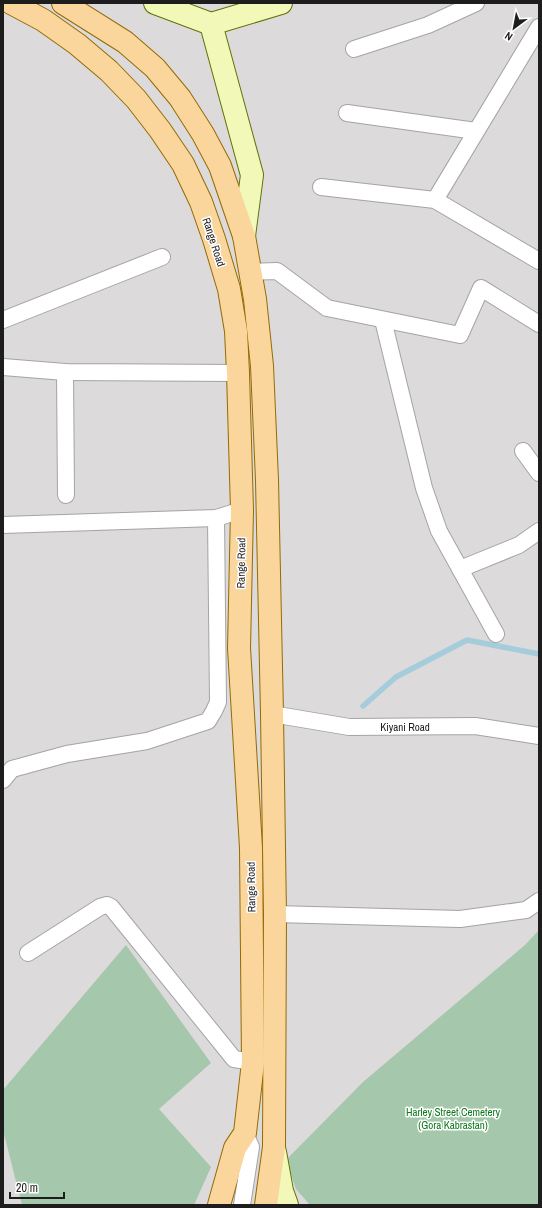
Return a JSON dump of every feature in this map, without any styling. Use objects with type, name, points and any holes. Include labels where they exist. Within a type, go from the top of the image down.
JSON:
[{"type":"main road","name":"Range Road","points":[[11,3],[43,20],[77,44],[109,71],[136,99],[160,130],[183,164],[201,202],[229,289],[236,331],[238,373],[242,510],[239,648],[251,848],[253,1062],[245,1133],[236,1148],[220,1205]]},
{"type":"main road","points":[[63,3],[125,42],[155,68],[180,98],[203,134],[220,166],[244,236],[255,299],[262,366],[267,480],[275,914],[274,1147],[266,1205]]},
{"type":"main road","points":[[155,3],[211,24],[281,3]]},
{"type":"main road","points":[[211,24],[252,175],[244,236]]},
{"type":"main road","points":[[274,1147],[282,1191],[287,1205]]},
{"type":"street","points":[[354,48],[428,25],[476,3]]},
{"type":"street","points":[[435,200],[539,27]]},
{"type":"street","points":[[347,113],[476,131]]},
{"type":"street","points":[[321,187],[435,200],[539,261]]},
{"type":"street","points":[[3,320],[162,257]]},
{"type":"street","points":[[250,272],[277,271],[326,308],[460,335],[481,288],[539,324]]},
{"type":"street","points":[[384,320],[424,488],[439,531],[496,634]]},
{"type":"street","points":[[3,367],[65,372],[238,373]]},
{"type":"street","points":[[65,372],[66,495]]},
{"type":"street","points":[[523,451],[539,473]]},
{"type":"street","points":[[3,525],[216,518],[242,510]]},
{"type":"street","points":[[3,780],[12,769],[60,756],[147,741],[208,721],[218,702],[216,518]]},
{"type":"street","points":[[460,569],[519,544],[539,531]]},
{"type":"street","name":"Kiyani Road","points":[[272,714],[349,727],[476,726],[539,736]]},
{"type":"street","points":[[28,953],[100,907],[107,905],[111,907],[234,1059],[253,1062]]},
{"type":"street","points":[[275,914],[460,919],[533,906]]},
{"type":"street","points":[[242,1205],[251,1147],[245,1133]]},
{"type":"shaded area","points":[[3,3],[539,3],[539,1205],[3,1205]]},
{"type":"green space","name":"Harley Street Cemetery (Gora Kabrastan)","points":[[539,930],[539,1205],[310,1205],[296,1189],[286,1160],[363,1082],[525,945]]},
{"type":"green space","points":[[126,945],[211,1063],[159,1109],[211,1167],[194,1205],[22,1205],[3,1130],[3,1090]]},
{"type":"waterway","points":[[363,706],[396,677],[467,640],[539,654]]}]
